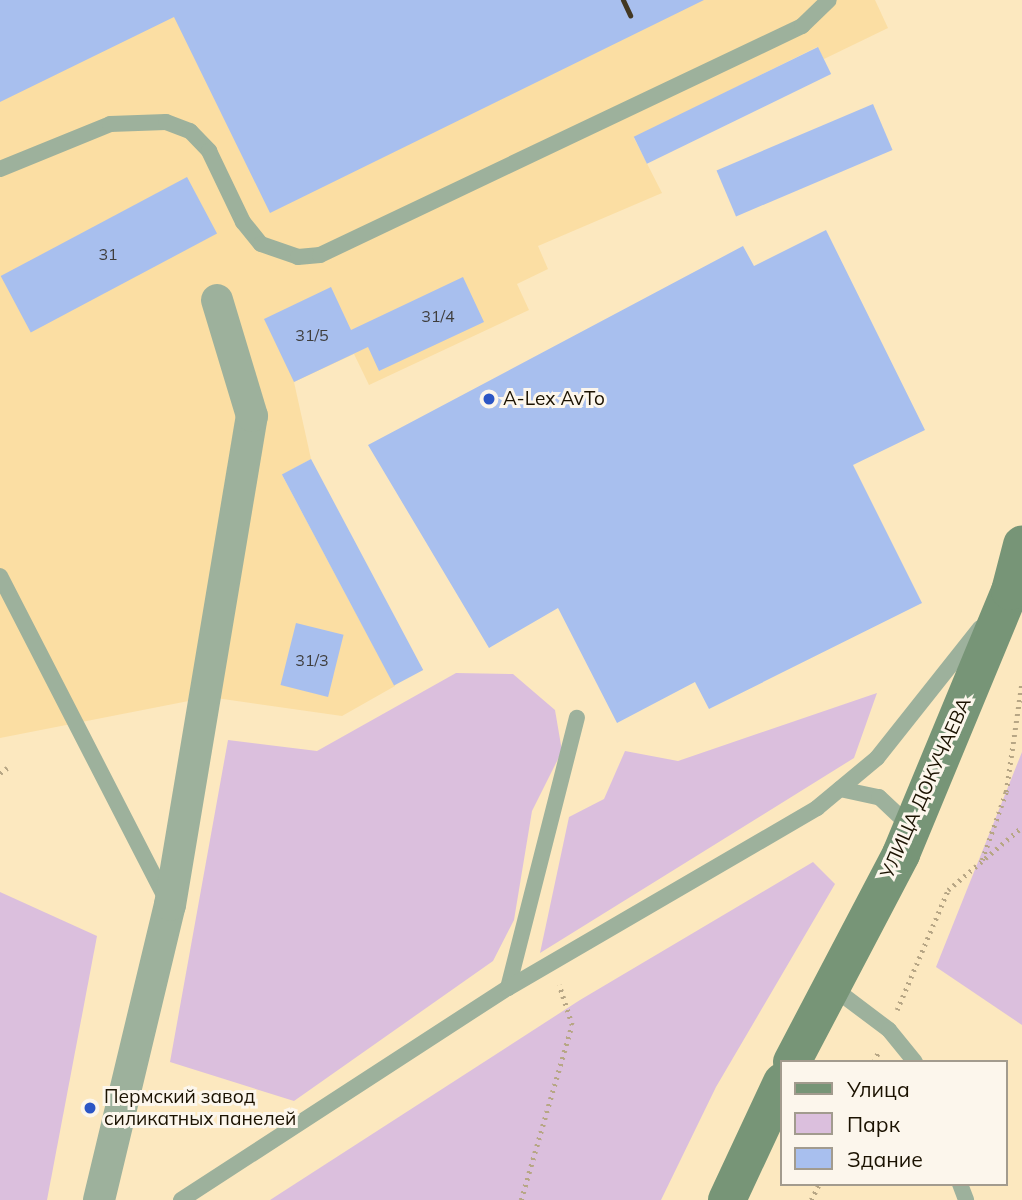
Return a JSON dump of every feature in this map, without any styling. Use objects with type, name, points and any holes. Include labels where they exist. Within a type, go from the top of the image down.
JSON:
[{"type":"main road","name":"УЛИЦА ДОКУЧАЕВА","points":[[793,1060],[828,984],[912,828],[1010,591],[1022,545]]},
{"type":"main road","points":[[727,1200],[780,1086]]},
{"type":"street","points":[[99,1200],[170,905],[252,416],[217,300]]},
{"type":"lane","points":[[0,169],[110,124],[166,122],[190,131],[209,151],[243,222],[261,244],[298,257],[320,255],[802,26],[829,0]]},
{"type":"lane","points":[[0,576],[170,905]]},
{"type":"lane","points":[[181,1200],[508,988],[817,808],[877,758],[1010,591]]},
{"type":"lane","points":[[508,988],[578,718]]},
{"type":"lane","points":[[840,789],[879,797],[912,828]]},
{"type":"lane","points":[[828,984],[888,1030],[913,1060]]},
{"type":"path","points":[[982,861],[1006,792],[1022,681]]},
{"type":"path","points":[[0,773],[7,768]]},
{"type":"path","points":[[875,1060],[948,890],[1022,827]]},
{"type":"path","points":[[521,1200],[572,1025],[559,995],[557,959]]},
{"type":"shaded area","points":[[0,0],[875,0],[888,28],[824,59],[817,47],[634,138],[662,193],[538,246],[548,269],[517,284],[529,310],[369,385],[354,354],[294,382],[311,459],[282,475],[395,686],[342,716],[209,697],[0,738]]},
{"type":"green space","points":[[456,673],[513,674],[555,710],[562,751],[532,811],[514,920],[493,961],[294,1101],[170,1062],[228,740],[317,751]]},
{"type":"green space","points":[[877,693],[854,758],[540,953],[569,817],[604,799],[625,751],[678,761]]},
{"type":"green space","points":[[1022,752],[1022,1025],[936,967]]},
{"type":"green space","points":[[813,862],[835,884],[716,1087],[661,1200],[270,1200],[580,1000]]},
{"type":"green space","points":[[0,892],[97,936],[47,1200],[0,1200]]},
{"type":"building","points":[[0,0],[704,0],[270,213],[174,17],[0,102]]},
{"type":"building","points":[[818,47],[831,74],[647,164],[634,137]]},
{"type":"building","points":[[873,104],[893,150],[736,216],[717,170]]},
{"type":"building","points":[[187,177],[217,234],[31,333],[1,276]]},
{"type":"building","points":[[826,230],[925,430],[853,465],[922,603],[709,709],[695,682],[617,723],[558,608],[489,648],[368,445],[743,246],[754,266]]},
{"type":"building","points":[[463,277],[484,322],[379,371],[368,347],[294,382],[264,319],[331,287],[351,330]]},
{"type":"building","points":[[311,459],[423,670],[394,686],[282,474]]},
{"type":"building","points":[[296,623],[344,635],[328,697],[281,685]]},
{"type":"railway","points":[[623,0],[630,15]]},
{"type":"place","name":"A-Lex AvTo","points":[[489,399]]},
{"type":"place","name":"Пермский завод силикатных панелей","points":[[90,1108]]}]
